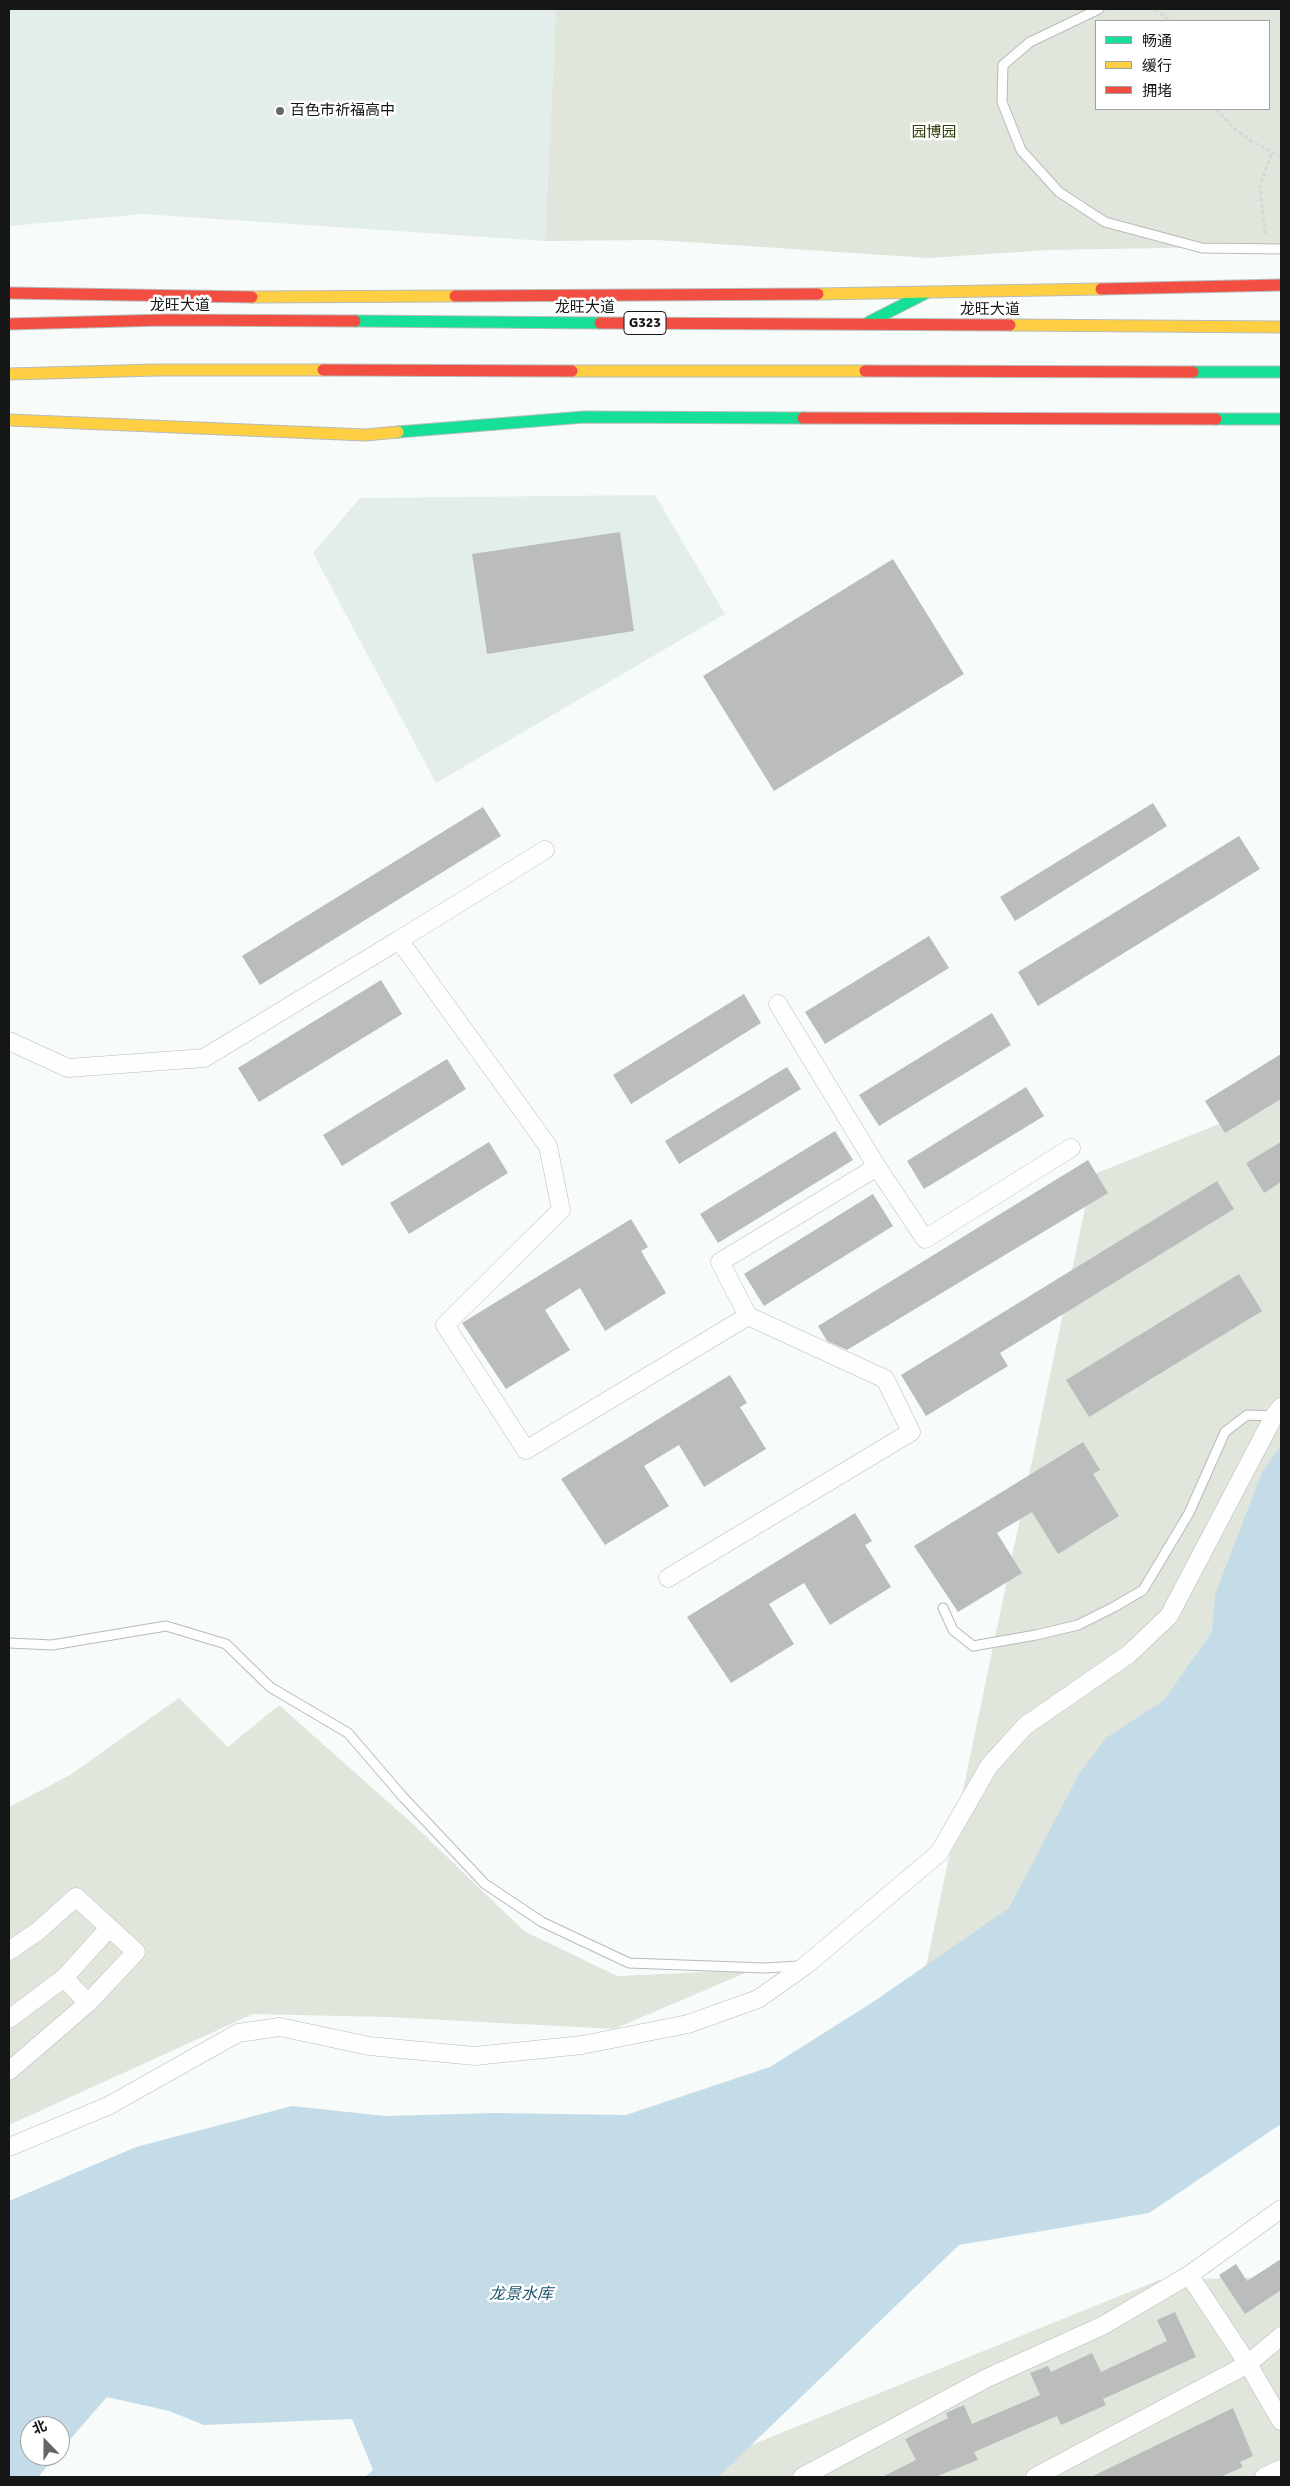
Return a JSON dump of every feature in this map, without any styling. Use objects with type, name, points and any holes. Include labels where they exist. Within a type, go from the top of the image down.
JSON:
[{"type":"main road","points":[[9,292],[167,297],[926,293],[1281,285]]},
{"type":"main road","points":[[865,324],[926,293]]},
{"type":"main road","name":"龙旺大道","points":[[9,324],[185,320],[1281,327]]},
{"type":"main road","points":[[9,374],[157,370],[1281,372]]},
{"type":"main road","points":[[9,420],[365,435],[584,417],[1281,419]]},
{"type":"street","points":[[9,1040],[68,1068],[204,1058],[545,850]]},
{"type":"street","points":[[399,940],[548,1146],[561,1210],[445,1325],[526,1450],[748,1316]]},
{"type":"street","points":[[778,1004],[877,1166],[925,1239],[1071,1148]]},
{"type":"street","points":[[668,1578],[911,1432],[885,1379],[748,1316],[720,1262],[877,1166]]},
{"type":"street","points":[[9,2147],[108,2106],[238,2033],[280,2027],[369,2046],[475,2056],[582,2045],[688,2024],[758,1999],[805,1966],[939,1853],[989,1766],[1025,1726],[1129,1654],[1169,1616],[1277,1412]]},
{"type":"street","points":[[9,1951],[38,1931],[76,1897],[136,1952],[88,2003],[9,2071]]},
{"type":"street","points":[[9,2019],[64,1978],[109,1928]]},
{"type":"street","points":[[64,1978],[88,2003]]},
{"type":"street","points":[[802,2477],[987,2378],[1102,2326],[1189,2275],[1281,2209]]},
{"type":"street","points":[[1189,2275],[1248,2364],[1281,2421]]},
{"type":"street","points":[[1035,2477],[1248,2364],[1281,2336]]},
{"type":"street","points":[[1264,2477],[1281,2468]]},
{"type":"lane","points":[[1099,9],[1030,42],[1003,65],[1002,102],[1021,150],[1059,192],[1105,222],[1202,248],[1281,249]]},
{"type":"lane","points":[[944,1608],[953,1630],[973,1646],[1036,1635],[1078,1625],[1144,1590],[1190,1513],[1225,1432],[1247,1415],[1277,1412]]},
{"type":"lane","points":[[9,1643],[52,1645],[166,1626],[226,1644],[270,1687],[348,1733],[403,1797],[485,1884],[542,1922],[629,1963],[764,1968],[805,1966]]},
{"type":"path","points":[[1154,9],[1169,20]]},
{"type":"path","points":[[1217,110],[1235,129],[1281,156]]},
{"type":"path","points":[[1266,249],[1260,184],[1272,152]]},
{"type":"shaded area","name":"百色市祈福高中","points":[[9,9],[556,9],[545,241],[143,214],[9,226]]},
{"type":"shaded area","points":[[655,495],[725,614],[436,783],[313,553],[360,498]]},
{"type":"green space","name":"园博园","points":[[556,9],[1281,9],[1281,246],[1049,250],[929,258],[656,240],[545,241]]},
{"type":"green space","points":[[1281,1099],[1281,1949],[919,2000],[1092,1175]]},
{"type":"green space","points":[[179,1698],[228,1747],[279,1705],[415,1826],[524,1931],[617,1976],[752,1970],[614,2029],[388,2017],[253,2014],[9,2125],[9,1807],[70,1775]]},
{"type":"green space","points":[[1281,2277],[1281,2477],[672,2477],[1159,2280]]},
{"type":"water","name":"龙景水库","points":[[1281,1446],[1281,2124],[1149,2213],[959,2245],[718,2477],[365,2477],[373,2470],[352,2419],[204,2425],[169,2411],[107,2397],[70,2440],[70,2416],[20,2416],[20,2466],[47,2466],[38,2477],[9,2477],[9,2201],[136,2147],[292,2106],[385,2116],[495,2113],[626,2115],[770,2067],[873,2002],[1009,1908],[1079,1774],[1106,1738],[1164,1700],[1212,1632],[1215,1595],[1262,1472]]},
{"type":"building","points":[[620,532],[634,631],[487,654],[472,554]]},
{"type":"building","points":[[893,559],[964,674],[774,791],[703,676]]},
{"type":"building","points":[[1153,803],[1167,826],[1015,921],[1000,897]]},
{"type":"building","points":[[483,807],[501,836],[260,985],[242,956]]},
{"type":"building","points":[[1239,836],[1260,869],[1038,1006],[1018,972]]},
{"type":"building","points":[[929,936],[949,968],[825,1044],[805,1012]]},
{"type":"building","points":[[381,980],[402,1014],[259,1102],[238,1068]]},
{"type":"building","points":[[744,994],[761,1023],[631,1104],[613,1075]]},
{"type":"building","points":[[992,1013],[1011,1045],[879,1126],[859,1095]]},
{"type":"building","points":[[1281,1054],[1281,1099],[1225,1133],[1205,1101]]},
{"type":"building","points":[[447,1059],[466,1089],[342,1166],[323,1135]]},
{"type":"building","points":[[787,1067],[801,1089],[679,1164],[665,1141]]},
{"type":"building","points":[[1026,1087],[1044,1116],[924,1189],[907,1161]]},
{"type":"building","points":[[835,1131],[853,1160],[718,1243],[700,1214]]},
{"type":"building","points":[[489,1142],[508,1173],[409,1234],[390,1203]]},
{"type":"building","points":[[1281,1142],[1281,1182],[1264,1193],[1246,1163]]},
{"type":"building","points":[[1088,1160],[1108,1193],[847,1350],[827,1341],[818,1326]]},
{"type":"building","points":[[1217,1181],[1234,1209],[1000,1353],[1008,1366],[926,1416],[901,1375]]},
{"type":"building","points":[[873,1194],[893,1226],[764,1306],[744,1274]]},
{"type":"building","points":[[631,1219],[648,1247],[641,1251],[666,1293],[605,1331],[580,1288],[545,1310],[570,1350],[506,1389],[462,1323]]},
{"type":"building","points":[[1239,1274],[1262,1311],[1089,1417],[1066,1380]]},
{"type":"building","points":[[730,1375],[747,1403],[740,1407],[766,1449],[704,1487],[679,1445],[644,1466],[669,1506],[605,1545],[561,1479]]},
{"type":"building","points":[[1083,1442],[1100,1470],[1093,1474],[1119,1516],[1058,1554],[1032,1512],[997,1533],[1022,1573],[958,1612],[914,1546]]},
{"type":"building","points":[[855,1513],[872,1541],[865,1545],[891,1587],[830,1625],[804,1583],[769,1604],[794,1644],[731,1683],[687,1617]]},
{"type":"building","points":[[1281,2259],[1281,2290],[1245,2314],[1219,2275],[1236,2264],[1247,2281]]},
{"type":"building","points":[[1175,2312],[1196,2357],[1103,2399],[1106,2405],[1061,2425],[1057,2416],[974,2452],[978,2460],[935,2477],[882,2477],[916,2460],[905,2439],[948,2418],[946,2413],[964,2405],[972,2424],[1040,2395],[1030,2373],[1048,2366],[1051,2372],[1092,2353],[1101,2372],[1167,2341],[1157,2320]]},
{"type":"building","points":[[1233,2408],[1253,2456],[1240,2462],[1243,2467],[1220,2477],[1091,2477]]},
{"type":"traffic: fast","points":[[869,322],[926,293]]},
{"type":"traffic: fast","points":[[355,321],[600,323]]},
{"type":"traffic: fast","points":[[1193,372],[1281,372]]},
{"type":"traffic: fast","points":[[398,432],[584,417],[803,418]]},
{"type":"traffic: fast","points":[[1216,419],[1281,419]]},
{"type":"traffic: slow","points":[[818,294],[1101,289]]},
{"type":"traffic: slow","points":[[252,297],[455,296]]},
{"type":"traffic: slow","points":[[1010,325],[1281,327]]},
{"type":"traffic: slow","points":[[9,374],[157,370],[323,370]]},
{"type":"traffic: slow","points":[[572,371],[865,371]]},
{"type":"traffic: slow","points":[[9,420],[365,435],[398,432]]},
{"type":"traffic: jam","points":[[1101,289],[1281,285]]},
{"type":"traffic: jam","points":[[9,293],[252,297]]},
{"type":"traffic: jam","points":[[455,296],[818,294]]},
{"type":"traffic: jam","points":[[9,324],[165,320],[355,321]]},
{"type":"traffic: jam","points":[[600,323],[1010,325]]},
{"type":"traffic: jam","points":[[323,370],[572,371]]},
{"type":"traffic: jam","points":[[865,371],[1193,372]]},
{"type":"traffic: jam","points":[[803,418],[1216,419]]},
{"type":"place","name":"百色市祈福高中","points":[[280,111]]}]
